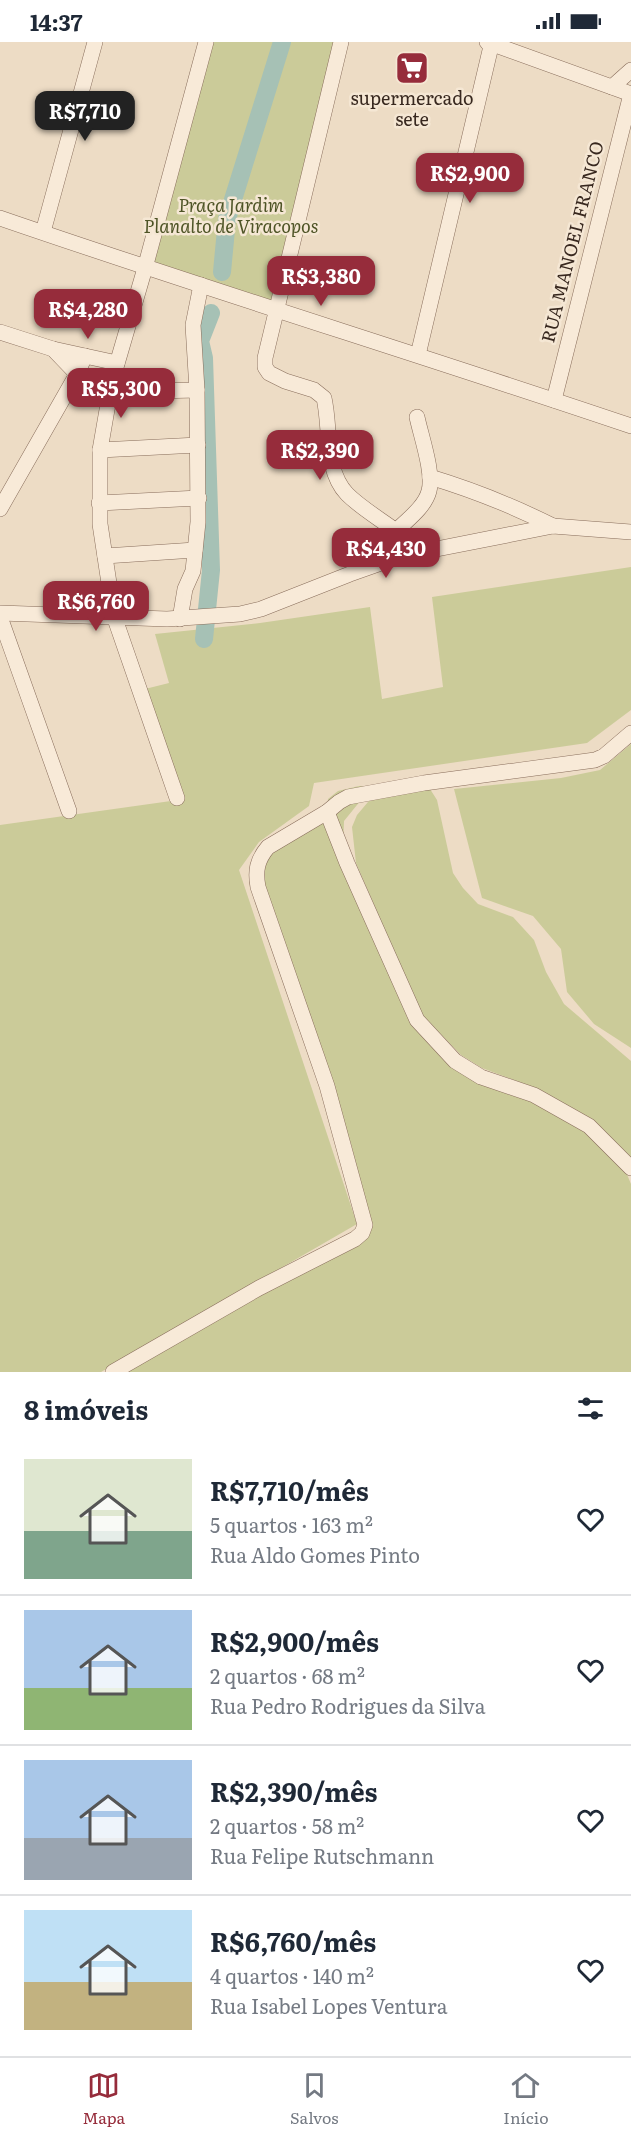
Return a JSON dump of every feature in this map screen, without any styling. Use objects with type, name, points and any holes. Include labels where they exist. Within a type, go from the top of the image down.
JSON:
[{"type":"street","points":[[43,232],[95,42]]},
{"type":"street","points":[[177,798],[114,616],[99,503],[100,450],[117,363],[206,42]]},
{"type":"street","points":[[341,42],[265,358],[266,367],[269,373],[285,381],[314,390],[324,398],[332,461],[337,479],[346,493],[396,531],[400,556]]},
{"type":"street","points":[[418,355],[490,42],[631,94]]},
{"type":"street","points":[[612,87],[631,70]]},
{"type":"street","name":"RUA MANOEL FRANCO","points":[[554,400],[631,94]]},
{"type":"street","points":[[0,218],[145,268],[631,426]]},
{"type":"street","points":[[186,618],[185,589],[193,571],[199,498],[193,325],[201,285]]},
{"type":"street","points":[[0,332],[53,349],[117,363]]},
{"type":"street","points":[[53,349],[77,374],[110,392],[197,390]]},
{"type":"street","points":[[0,509],[85,356]]},
{"type":"street","points":[[396,531],[411,517],[429,492],[430,477],[417,417]]},
{"type":"street","points":[[100,450],[198,445]]},
{"type":"street","points":[[430,477],[470,489],[553,526]]},
{"type":"street","points":[[99,503],[199,498]]},
{"type":"street","points":[[69,811],[0,615],[186,618],[240,615],[400,556],[553,526],[631,532]]},
{"type":"street","points":[[105,556],[195,550]]},
{"type":"street","points":[[113,1372],[259,1288],[355,1239],[362,1233],[365,1225],[327,1086],[255,875],[260,856],[268,847],[348,797],[424,783],[595,760],[604,756],[631,734]]},
{"type":"street","points":[[327,812],[347,863],[417,1020],[456,1061],[481,1077],[534,1095],[589,1126],[631,1168]]},
{"type":"green space","name":"Praça Jardim Planalto de Viracopos","points":[[210,42],[336,42],[275,306],[152,263]]},
{"type":"green space","points":[[631,567],[631,710],[587,743],[314,783],[309,806],[259,842],[239,870],[357,1224],[101,1372],[0,1372],[0,825],[178,800],[145,689],[169,683],[155,634],[260,623],[370,607],[382,699],[443,687],[432,597]]},
{"type":"green space","points":[[631,744],[631,1048],[594,1024],[567,992],[561,949],[533,916],[482,898],[454,789],[561,778],[600,770]]},
{"type":"green space","points":[[389,785],[430,789],[437,800],[453,873],[463,888],[478,904],[513,917],[534,940],[546,972],[564,1004],[631,1061],[631,1158],[535,1088],[482,1068],[461,1055],[421,1014],[356,863],[352,827],[357,815],[368,802]]},
{"type":"green space","points":[[359,786],[379,786],[361,800],[344,821],[343,847],[327,811],[328,799],[338,791]]},
{"type":"green space","points":[[319,810],[411,1020],[451,1064],[531,1101],[587,1132],[626,1172],[631,1184],[631,1372],[123,1372],[371,1228],[351,1144],[261,877],[265,856]]},
{"type":"waterway","points":[[222,272],[227,219],[282,42]]},
{"type":"waterway","points":[[204,639],[211,570],[204,358],[200,341],[211,313]]},
{"type":"place","name":"supermercado sete","points":[[412,68]]}]
